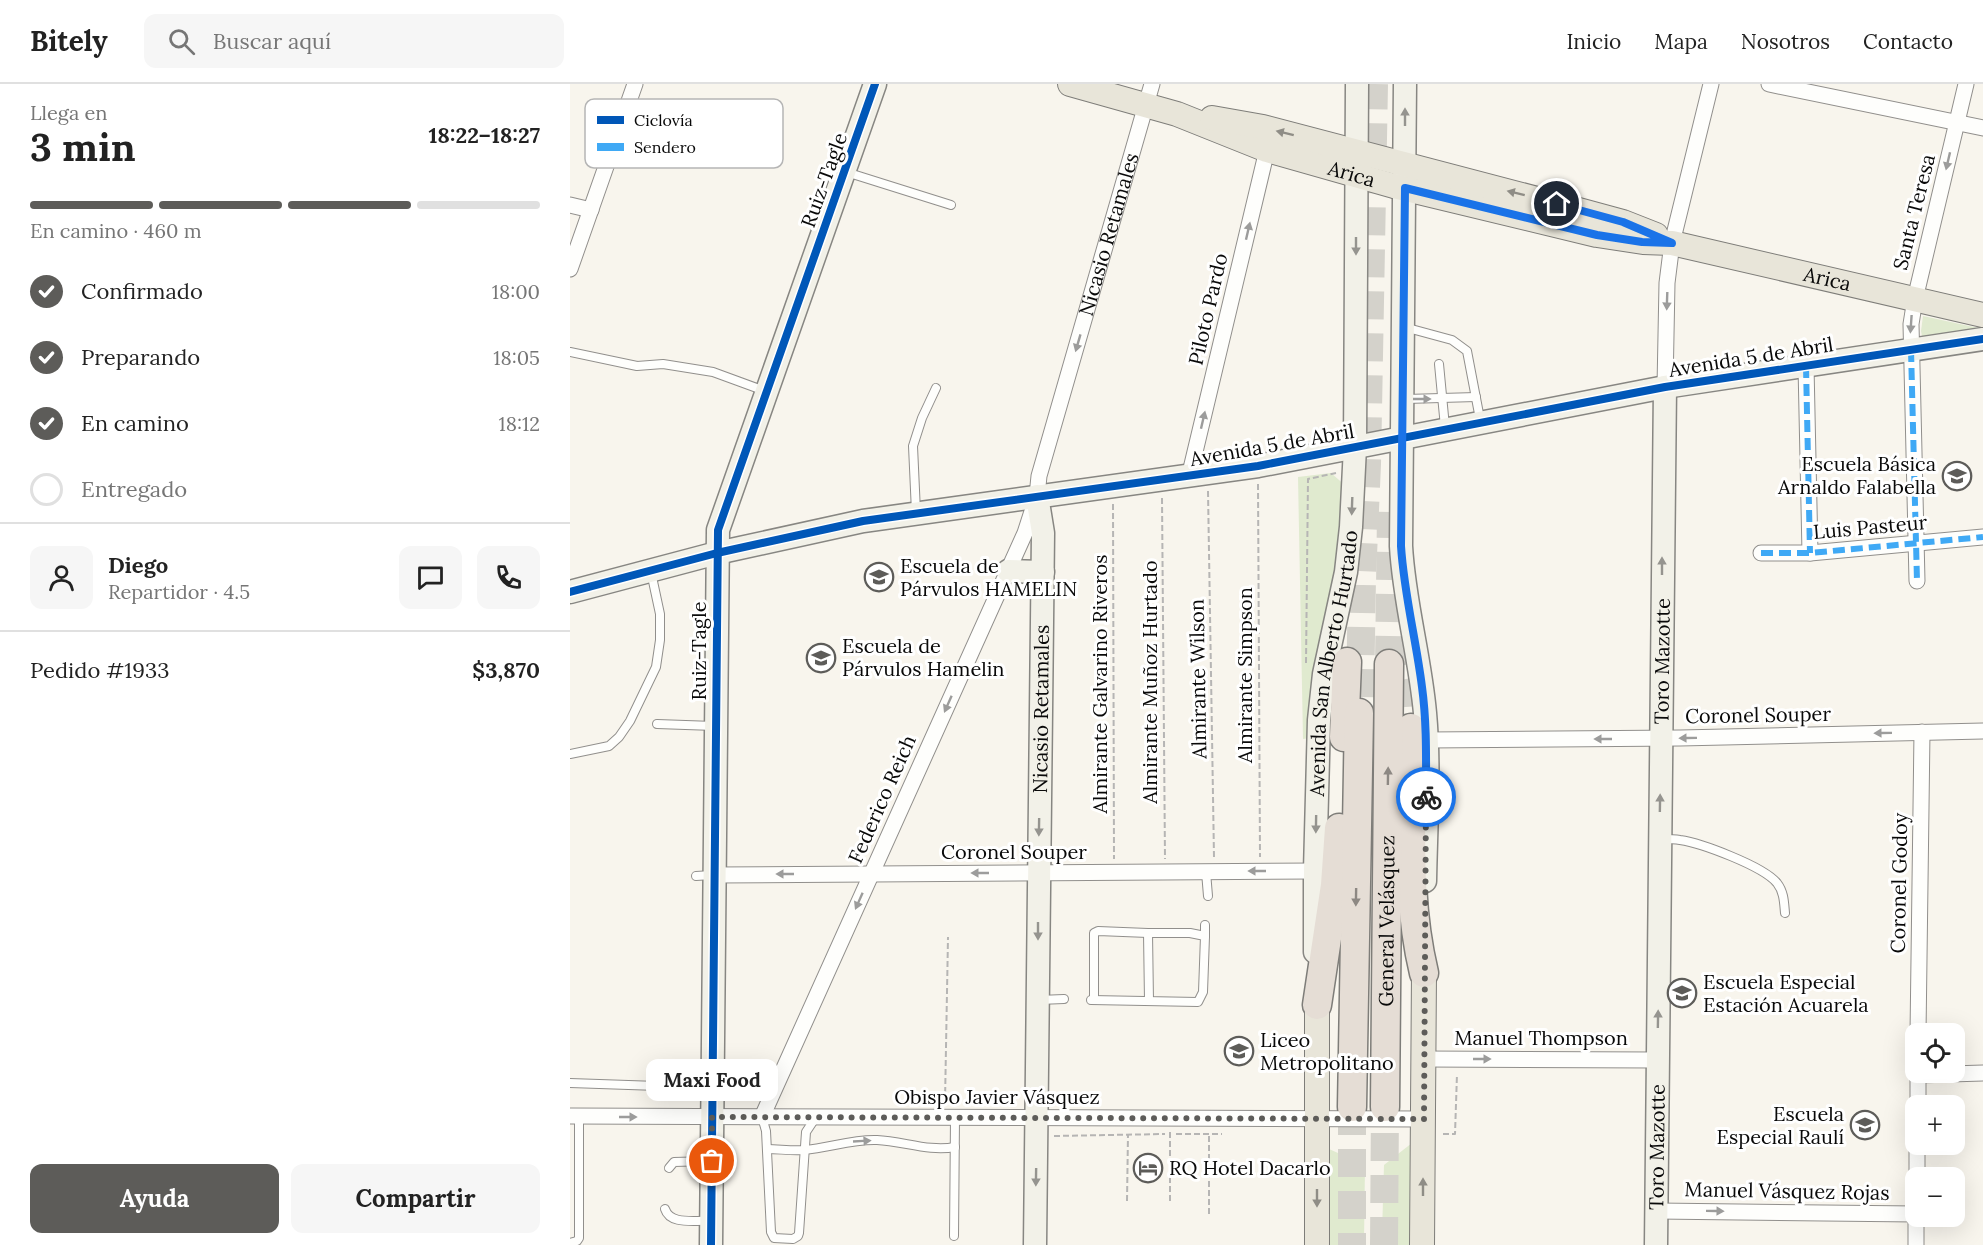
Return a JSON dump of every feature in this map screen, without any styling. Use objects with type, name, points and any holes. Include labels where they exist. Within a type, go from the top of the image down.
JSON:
[{"type":"highway","points":[[1317,1005],[1337,863],[1347,662]]},
{"type":"highway","name":"General Velásquez","points":[[1385,1107],[1389,664]]},
{"type":"highway","name":"General Velásquez","points":[[1352,1107],[1359,713]]},
{"type":"highway","points":[[1419,734],[1411,898],[1424,973]]},
{"type":"main road","name":"Arica","points":[[1070,84],[1149,95],[1177,114],[1267,150],[1357,164],[1405,177],[1623,222],[1672,243],[1983,315]]},
{"type":"main road","name":"Arica","points":[[1177,114],[1263,127],[1357,164]]},
{"type":"main road","points":[[1422,1245],[1424,973]]},
{"type":"main road","name":"Avenida San Alberto Hurtado","points":[[1317,1005],[1317,1245]]},
{"type":"street","points":[[630,99],[635,84]]},
{"type":"street","name":"Ruiz-Tagle","points":[[711,1245],[712,1117],[705,876],[715,726],[718,530],[876,84]]},
{"type":"street","name":"Avenida San Alberto Hurtado","points":[[1317,1005],[1315,871],[1321,697],[1350,547],[1355,447],[1357,84]]},
{"type":"street","points":[[1405,84],[1401,399],[1403,573],[1422,686],[1419,734]]},
{"type":"street","name":"Toro Mazotte","points":[[1656,1245],[1667,283],[1672,243],[1711,84]]},
{"type":"street","points":[[1768,84],[1983,128]]},
{"type":"street","name":"Santa Teresa","points":[[1911,350],[1911,324],[1915,299],[1966,84]]},
{"type":"street","name":"Nicasio Retamales","points":[[1035,1245],[1043,572],[1043,524],[1036,496],[1042,467],[1149,95]]},
{"type":"street","name":"Piloto Pardo","points":[[1189,477],[1267,150]]},
{"type":"street","points":[[570,269],[606,168]]},
{"type":"street","points":[[570,205],[591,210]]},
{"type":"street","name":"Avenida 5 de Abril","points":[[570,592],[717,553],[863,522],[1258,466],[1665,387],[1983,339]]},
{"type":"street","points":[[1911,350],[1917,581]]},
{"type":"street","points":[[1806,366],[1810,553]]},
{"type":"street","name":"Federico Reich","points":[[762,1117],[1025,533],[1036,496]]},
{"type":"street","name":"Luis Pasteur","points":[[1761,553],[1810,553],[1983,537]]},
{"type":"street","points":[[1008,571],[1043,572]]},
{"type":"street","name":"Coronel Souper","points":[[1419,734],[1661,738],[1983,731]]},
{"type":"street","name":"Coronel Godoy","points":[[1918,1023],[1922,732]]},
{"type":"street","name":"Coronel Souper","points":[[705,876],[1038,873],[1210,866],[1315,871]]},
{"type":"street","name":"Manuel Thompson","points":[[1424,1059],[1657,1060]]},
{"type":"street","points":[[1965,1073],[1983,1073]]},
{"type":"street","name":"Obispo Javier Vásquez","points":[[575,1116],[1317,1119],[1423,1126]]},
{"type":"street","name":"Manuel Vásquez Rojas","points":[[1657,1211],[1905,1215]]},
{"type":"street","points":[[1916,1227],[1916,1245]]},
{"type":"lane","points":[[844,172],[951,205]]},
{"type":"lane","points":[[1403,326],[1436,340],[1452,340],[1467,351],[1480,422]]},
{"type":"lane","points":[[570,352],[637,366],[663,364],[712,372],[766,392]]},
{"type":"lane","points":[[1439,364],[1445,429]]},
{"type":"lane","points":[[916,514],[914,446],[921,417],[936,388]]},
{"type":"lane","points":[[1401,399],[1476,397]]},
{"type":"lane","points":[[570,754],[609,746],[619,737],[630,722],[656,668],[660,640],[660,614],[651,569]]},
{"type":"lane","points":[[657,724],[715,726]]},
{"type":"lane","points":[[1660,839],[1680,840],[1708,848],[1766,874],[1776,881],[1782,892],[1785,913]]},
{"type":"lane","points":[[1208,896],[1210,866]]},
{"type":"lane","points":[[1205,925],[1205,936],[1203,992],[1198,1002],[1093,1000],[1094,933],[1098,931],[1190,933],[1205,936]]},
{"type":"lane","points":[[1148,933],[1149,1001]]},
{"type":"lane","points":[[1037,1000],[1065,999]]},
{"type":"lane","points":[[570,1083],[687,1087]]},
{"type":"lane","points":[[570,1243],[579,1238],[575,1116]]},
{"type":"lane","points":[[762,1117],[766,1131],[771,1232],[772,1236],[778,1239],[793,1239],[799,1233],[806,1132],[816,1117]]},
{"type":"lane","points":[[954,1236],[955,1118]]},
{"type":"lane","points":[[767,1149],[805,1150],[855,1141],[876,1140],[915,1144],[933,1149],[955,1147]]},
{"type":"lane","points":[[669,1167],[674,1162],[712,1161]]},
{"type":"lane","points":[[664,1209],[672,1218],[711,1221]]},
{"type":"lane","points":[[702,1245],[711,1245]]},
{"type":"path","points":[[1306,666],[1308,479],[1336,473]]},
{"type":"path","points":[[945,1097],[948,937]]},
{"type":"path","points":[[1423,1126],[1455,1134],[1457,1059]]},
{"type":"path","points":[[1126,1201],[1128,1119]]},
{"type":"path","points":[[1170,1119],[1170,1202]]},
{"type":"path","points":[[1209,1120],[1209,1214]]},
{"type":"green space","points":[[1923,316],[1983,329],[1923,342],[1921,331]]},
{"type":"green space","points":[[1331,473],[1347,487],[1347,523],[1311,738],[1303,739],[1298,477]]},
{"type":"green space","points":[[1412,1143],[1411,1245],[1386,1245],[1382,1234],[1384,1165]]},
{"type":"green space","points":[[1329,1149],[1365,1165],[1364,1242],[1359,1245],[1327,1245]]},
{"type":"tunnel","points":[[1360,697],[1374,84]]},
{"type":"tunnel","points":[[1389,664],[1391,512]]},
{"type":"tunnel","points":[[1397,638],[1408,689],[1411,728]]},
{"type":"tunnel","points":[[1352,1107],[1352,1245]]},
{"type":"tunnel","points":[[1384,1245],[1385,1107]]},
{"type":"marked path","points":[[1911,350],[1917,581]]},
{"type":"marked path","points":[[1806,366],[1810,553]]},
{"type":"marked path","points":[[1761,553],[1810,553],[1983,537]]},
{"type":"cycle path","points":[[711,1245],[718,530],[875,84]]},
{"type":"cycle path","points":[[570,592],[717,553],[863,521],[1258,466],[1665,387],[1983,339]]},
{"type":"way so far","points":[[712,1161],[712,1117],[1424,1119],[1426,797]]},
{"type":"place","name":"Escuela Básica Arnaldo Falabella","points":[[1957,476]]},
{"type":"place","name":"Escuela de Párvulos HAMELIN","points":[[879,577]]},
{"type":"place","name":"Escuela de Párvulos Hamelin","points":[[821,658]]},
{"type":"place","name":"Escuela Especial Estación Acuarela","points":[[1682,993]]},
{"type":"place","name":"Liceo Metropolitano","points":[[1239,1051]]},
{"type":"place","name":"Escuela Especial Raulí","points":[[1865,1125]]},
{"type":"place","name":"Maxi Food","points":[[712,1161]]},
{"type":"place","name":"RQ Hotel Dacarlo","points":[[1148,1168]]},
{"type":"route","points":[[1426,797],[1425,714],[1406,601],[1401,546],[1405,188],[1597,235],[1623,240],[1672,243],[1623,222],[1557,204]]}]
